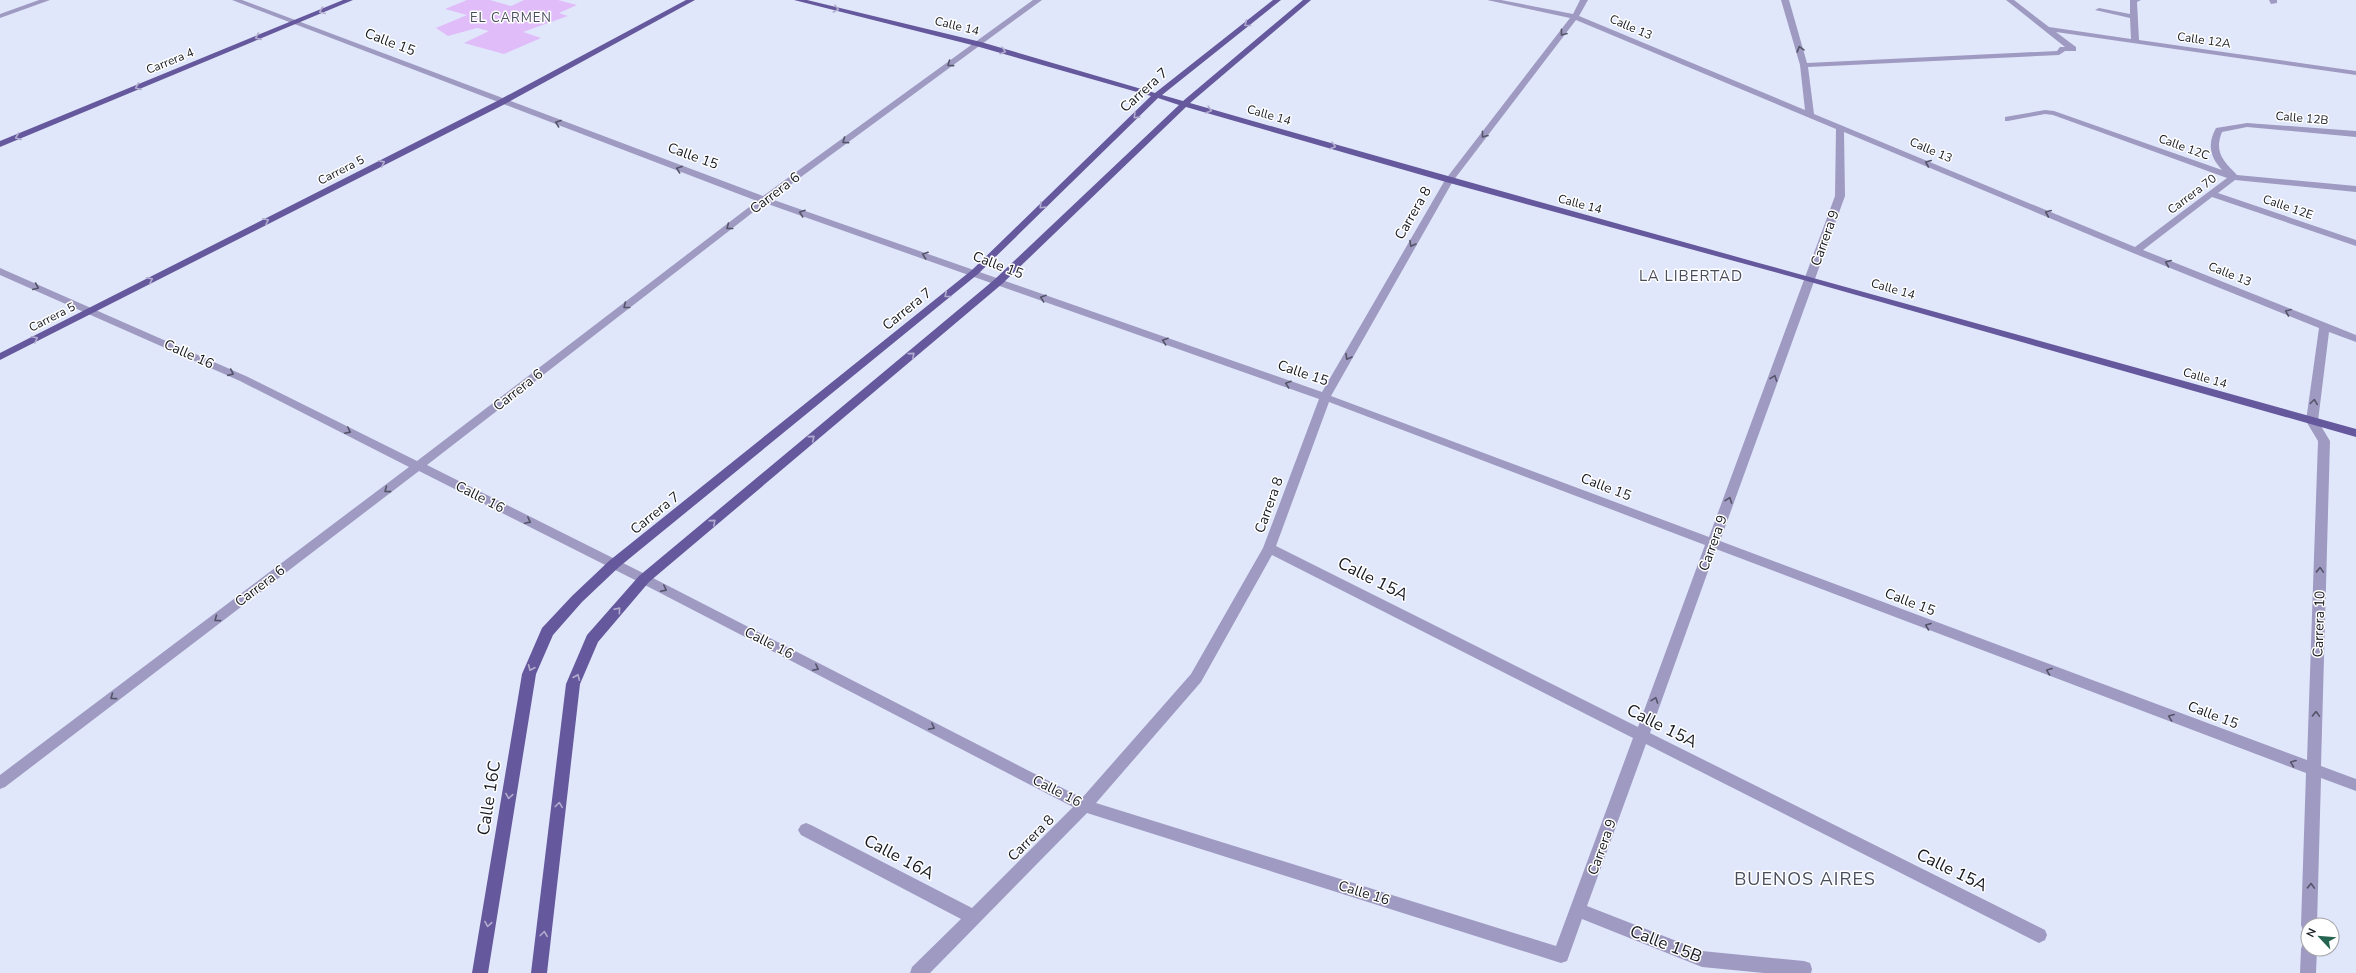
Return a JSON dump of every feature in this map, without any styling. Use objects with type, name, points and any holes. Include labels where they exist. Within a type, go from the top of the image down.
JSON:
[{"type":"main road","name":"Carrera 4","points":[[0,144],[349,0]]},
{"type":"main road","name":"Carrera 5","points":[[0,357],[502,102],[691,0]]},
{"type":"main road","name":"Calle 14","points":[[798,0],[978,44],[1449,180],[1810,278],[2356,433]]},
{"type":"main road","name":"Carrera 7","points":[[547,632],[577,599],[614,564],[975,272],[1157,95],[1277,0]]},
{"type":"main road","points":[[539,973],[573,684],[592,640],[644,579],[998,282],[1185,103],[1307,0]]},
{"type":"main road","name":"Calle 16C","points":[[480,973],[529,674],[547,632]]},
{"type":"street","points":[[0,16],[46,0]]},
{"type":"street","name":"Calle 15","points":[[236,0],[764,200],[975,272],[998,282],[1325,397],[1712,545],[2356,785]]},
{"type":"street","name":"Carrera 6","points":[[0,783],[418,466],[764,200],[1038,0]]},
{"type":"street","name":"Calle 13","points":[[1491,0],[1575,17],[2136,250],[2356,339]]},
{"type":"street","name":"Carrera 8","points":[[918,973],[1084,806],[1196,678],[1269,548],[1325,397],[1449,180],[1575,17],[1584,0]]},
{"type":"street","points":[[1785,0],[1804,65],[1810,115]]},
{"type":"street","points":[[1804,65],[2059,53],[2062,49],[2073,49],[2010,0]]},
{"type":"street","points":[[2135,42],[2134,1],[2137,0]]},
{"type":"street","points":[[2099,10],[2134,17]]},
{"type":"street","name":"Calle 12A","points":[[2048,29],[2356,73]]},
{"type":"street","name":"Calle 12C","points":[[2008,118],[2045,112],[2063,115],[2233,177],[2356,189]]},
{"type":"street","name":"Carrera 70","points":[[2136,250],[2233,177],[2216,158],[2212,143],[2219,130],[2247,125]]},
{"type":"street","name":"Calle 12B","points":[[2247,125],[2356,134]]},
{"type":"street","name":"Carrera 9","points":[[1561,955],[1579,910],[1840,196],[1840,126]]},
{"type":"street","name":"Calle 12E","points":[[2212,194],[2356,243]]},
{"type":"street","name":"Calle 16","points":[[0,271],[244,379],[644,579],[1084,806],[1561,955]]},
{"type":"street","points":[[2312,421],[2324,327]]},
{"type":"street","name":"Carrera 10","points":[[2309,917],[2324,441],[2312,421]]},
{"type":"street","name":"Calle 15A","points":[[1269,548],[1642,737],[2039,935]]},
{"type":"street","name":"Calle 16A","points":[[806,830],[973,917]]},
{"type":"street","name":"Calle 15B","points":[[1579,910],[1702,959],[1804,969]]},
{"type":"street","points":[[2308,973],[2309,957]]},
{"type":"shaded area","points":[[467,0],[490,0],[511,6],[524,0],[558,0],[577,5],[559,13],[568,16],[523,32],[541,38],[504,54],[464,43],[489,31],[477,28],[448,36],[436,28],[467,15],[445,9]]},
{"type":"district","name":"EL CARMEN","points":[[511,18]]},
{"type":"district","name":"LA LIBERTAD","points":[[1691,276]]},
{"type":"district","name":"BUENOS AIRES","points":[[1805,879]]}]
